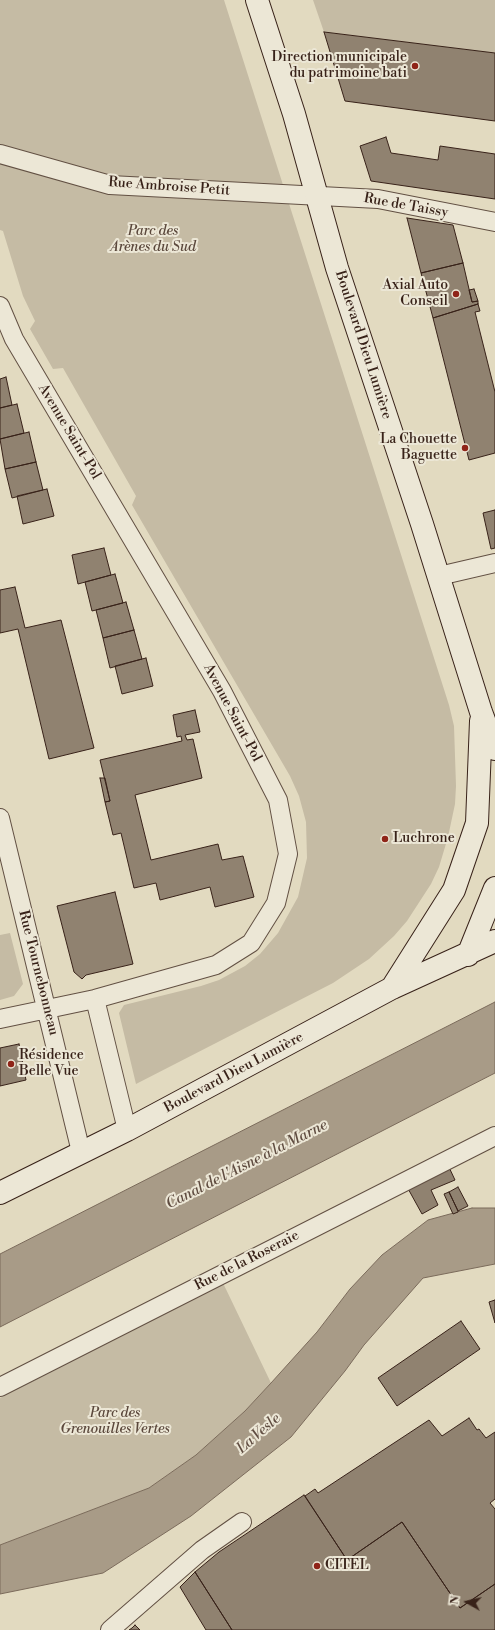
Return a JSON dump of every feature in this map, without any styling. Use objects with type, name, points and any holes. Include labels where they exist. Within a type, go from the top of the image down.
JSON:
[{"type":"main road","name":"Boulevard Dieu Lumière","points":[[257,0],[294,114],[337,268],[439,576],[481,712],[495,749]]},
{"type":"main road","points":[[392,988],[454,890],[477,824],[481,712]]},
{"type":"main road","points":[[468,955],[495,888]]},
{"type":"main road","name":"Boulevard Dieu Lumière","points":[[0,1193],[127,1130],[392,988],[468,955],[495,941]]},
{"type":"street","name":"Rue Ambroise Petit","points":[[0,154],[110,185],[317,196]]},
{"type":"street","name":"Rue de Taissy","points":[[317,196],[378,199],[495,222]]},
{"type":"street","name":"Avenue Saint-Pol","points":[[0,306],[14,339],[225,698],[278,800],[288,854],[276,903],[251,943],[216,965],[95,999],[46,1008],[0,1019]]},
{"type":"street","points":[[439,576],[495,563]]},
{"type":"street","name":"Rue Tournebonneau","points":[[0,818],[81,1152]]},
{"type":"street","points":[[95,999],[127,1130]]},
{"type":"street","name":"Rue de la Roseraie","points":[[0,1387],[495,1136]]},
{"type":"street","points":[[110,1630],[202,1550],[242,1522]]},
{"type":"green space","name":"Parc des Arènes du Sud","points":[[0,0],[224,0],[449,705],[454,726],[456,786],[455,804],[448,837],[439,867],[431,884],[407,921],[394,936],[369,959],[333,983],[136,1084],[119,1013],[124,1005],[201,986],[219,980],[245,966],[260,954],[278,933],[298,897],[307,858],[306,822],[299,796],[290,776],[132,505],[136,496],[63,368],[53,369],[30,329],[35,321],[23,296],[3,231],[0,230]]},
{"type":"green space","points":[[313,0],[495,0],[495,53],[324,32]]},
{"type":"green space","points":[[10,933],[23,984],[14,996],[0,1000],[0,935]]},
{"type":"green space","name":"Parc des Grenouilles Vertes","points":[[223,1283],[271,1383],[245,1411],[196,1455],[149,1488],[0,1545],[0,1398]]},
{"type":"water","name":"Canal de l'Aisne à la Marne","points":[[495,1002],[495,1073],[0,1327],[0,1254]]},
{"type":"water","name":"La Vesle","points":[[472,1208],[495,1208],[495,1264],[423,1278],[364,1345],[345,1371],[291,1437],[191,1516],[103,1573],[0,1594],[0,1545],[149,1488],[196,1455],[245,1411],[317,1332],[350,1289],[382,1255],[428,1220]]},
{"type":"building","name":"Direction municipale du patrimoine bati","points":[[324,32],[495,53],[495,121],[345,101]]},
{"type":"building","points":[[386,137],[391,153],[438,160],[440,146],[495,154],[495,199],[371,181],[360,146]]},
{"type":"building","points":[[407,218],[453,225],[463,263],[421,273]]},
{"type":"building","points":[[463,263],[472,302],[478,301],[478,304],[433,318],[421,273]]},
{"type":"building","points":[[474,289],[478,301],[472,302],[469,290]]},
{"type":"building","points":[[478,304],[480,311],[475,312],[495,392],[495,453],[469,460],[433,318]]},
{"type":"building","points":[[6,377],[12,405],[0,408],[0,379]]},
{"type":"building","points":[[17,404],[24,433],[0,439],[0,408]]},
{"type":"building","points":[[29,432],[36,462],[5,469],[0,439]]},
{"type":"building","points":[[36,462],[43,490],[12,498],[5,469]]},
{"type":"building","points":[[47,489],[54,516],[23,524],[17,496]]},
{"type":"building","points":[[495,510],[495,548],[491,549],[483,513]]},
{"type":"building","points":[[104,548],[111,575],[78,584],[72,555]]},
{"type":"building","points":[[115,574],[123,603],[92,611],[85,582]]},
{"type":"building","points":[[15,587],[25,628],[61,620],[94,748],[49,759],[18,629],[0,633],[0,590]]},
{"type":"building","points":[[126,602],[134,630],[103,638],[96,610]]},
{"type":"building","points":[[134,630],[142,659],[110,668],[103,638]]},
{"type":"building","points":[[146,658],[153,686],[122,694],[115,666]]},
{"type":"building","points":[[195,710],[200,732],[185,735],[187,740],[193,739],[202,778],[135,795],[151,860],[218,844],[222,860],[243,856],[254,897],[215,907],[210,887],[160,900],[156,883],[134,888],[121,833],[113,835],[105,802],[110,801],[100,760],[182,741],[181,736],[177,737],[173,715]]},
{"type":"building","points":[[100,778],[105,778],[110,801],[105,802]]},
{"type":"building","points":[[115,892],[133,964],[86,975],[82,979],[74,972],[57,906]]},
{"type":"building","name":"Résidence Belle Vue","points":[[19,1044],[26,1080],[0,1086],[0,1048]]},
{"type":"building","points":[[447,1163],[455,1180],[431,1190],[438,1205],[422,1214],[406,1185]]},
{"type":"building","points":[[458,1187],[468,1206],[458,1211],[449,1192]]},
{"type":"building","points":[[449,1192],[458,1211],[453,1214],[444,1194]]},
{"type":"building","points":[[495,1300],[495,1323],[489,1302]]},
{"type":"building","points":[[461,1321],[480,1349],[397,1406],[378,1378]]},
{"type":"building","points":[[469,1418],[477,1430],[479,1429],[486,1438],[495,1432],[495,1499],[490,1503],[495,1509],[495,1584],[460,1608],[402,1522],[347,1560],[305,1496],[315,1489],[318,1493],[429,1420],[442,1436]]},
{"type":"building","name":"CITEL","points":[[304,1495],[347,1560],[402,1522],[460,1608],[495,1584],[495,1630],[232,1630],[195,1572],[219,1552]]},
{"type":"building","points":[[195,1572],[232,1630],[206,1630],[180,1587]]},
{"type":"building","points":[[135,1625],[140,1630],[129,1630],[132,1628]]},
{"type":"place","name":"Direction municipale du patrimoine bati","points":[[415,66]]},
{"type":"place","name":"Axial Auto Conseil","points":[[456,294]]},
{"type":"place","name":"La Chouette Baguette","points":[[465,448]]},
{"type":"place","name":"Luchrone","points":[[385,839]]},
{"type":"place","name":"Résidence Belle Vue","points":[[11,1064]]},
{"type":"place","name":"CITEL","points":[[317,1566]]}]
